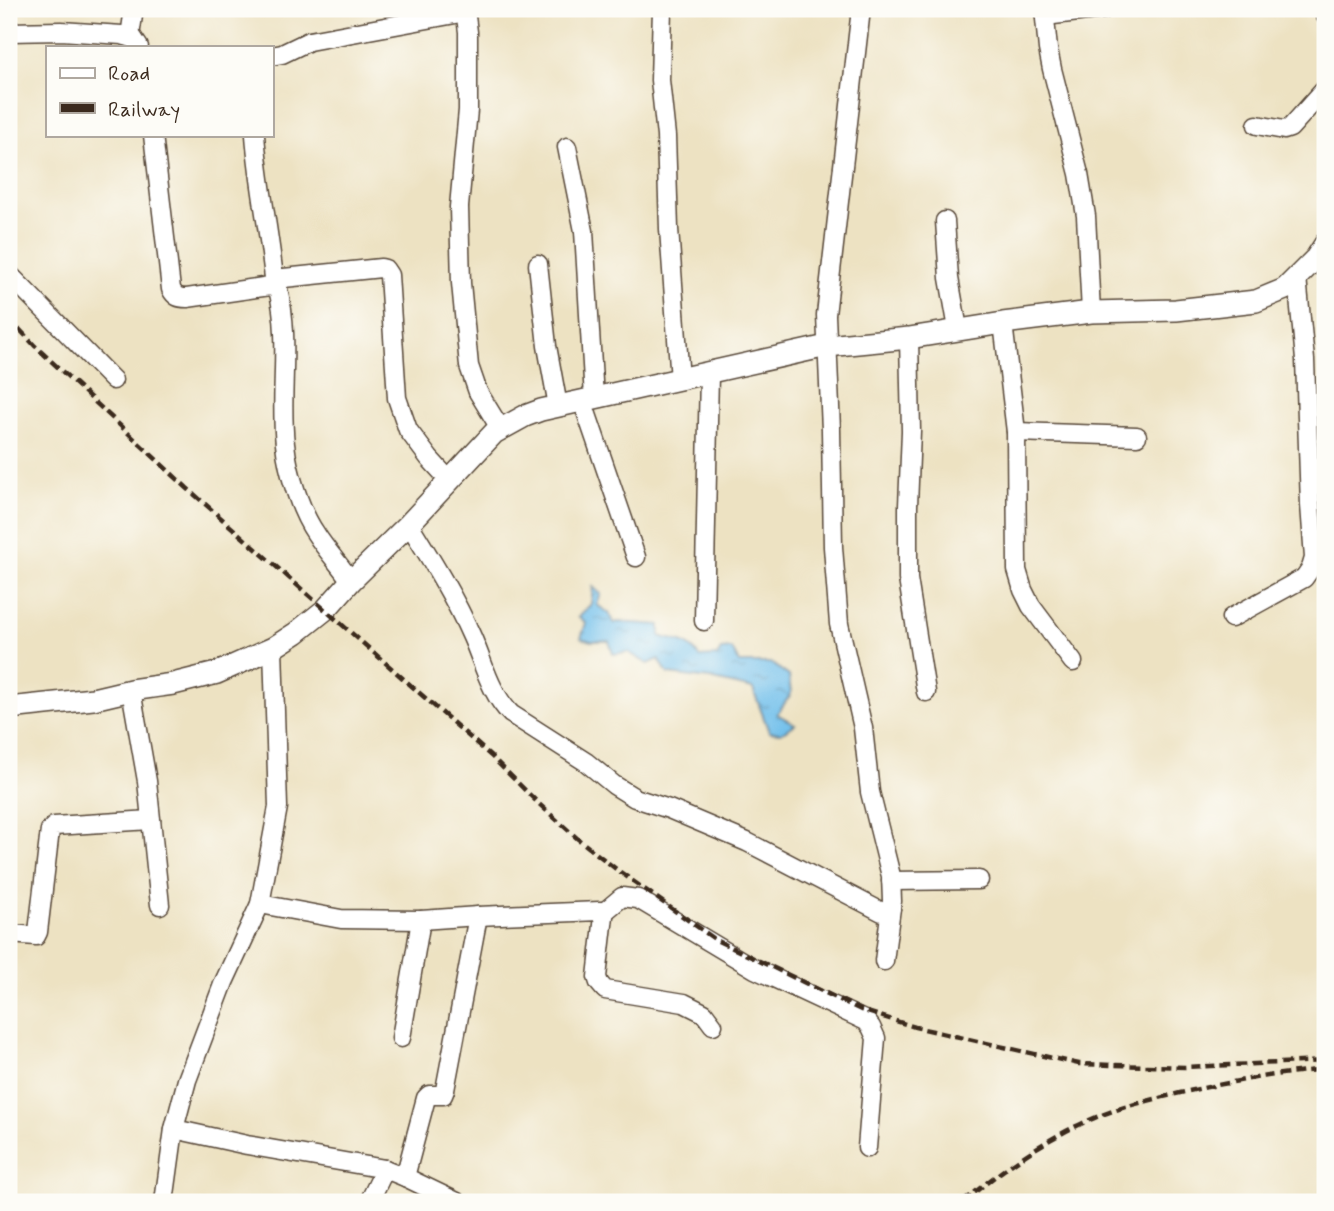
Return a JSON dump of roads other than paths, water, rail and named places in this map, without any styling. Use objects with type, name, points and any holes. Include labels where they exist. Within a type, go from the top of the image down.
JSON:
[{"type":"street","points":[[9,32],[61,31],[134,42],[134,9]]},
{"type":"street","points":[[662,9],[660,80],[666,136],[669,229],[680,380]]},
{"type":"street","points":[[861,9],[825,328],[831,430],[833,547],[839,624],[859,707],[870,792],[891,881],[892,901],[884,961]]},
{"type":"street","points":[[1091,312],[1086,216],[1077,162],[1052,69],[1045,12],[1104,9]]},
{"type":"street","points":[[1325,9],[1325,15]]},
{"type":"street","points":[[273,56],[309,41],[466,10],[468,110],[459,207],[461,283],[469,366],[478,392],[500,428]]},
{"type":"street","points":[[1257,125],[1284,130],[1290,128],[1325,89]]},
{"type":"street","points":[[153,136],[173,294],[187,298],[382,268],[387,271],[397,398],[408,430],[450,481]]},
{"type":"street","points":[[255,136],[258,173],[274,283],[279,292],[285,351],[285,444],[304,514],[351,581]]},
{"type":"street","points":[[567,147],[583,231],[588,399],[636,557]]},
{"type":"street","points":[[945,221],[949,278],[958,329]]},
{"type":"street","points":[[9,708],[93,699],[173,684],[216,673],[273,648],[326,609],[500,428],[525,416],[558,405],[827,346],[909,338],[1091,312],[1176,310],[1256,301],[1285,289],[1316,258],[1325,244]]},
{"type":"street","points":[[538,264],[547,346],[558,405]]},
{"type":"street","points":[[9,274],[113,380]]},
{"type":"street","points":[[1231,618],[1304,578],[1314,558],[1305,360],[1297,277]]},
{"type":"street","points":[[1003,323],[1016,432],[1017,570],[1031,606],[1073,662]]},
{"type":"street","points":[[909,338],[911,431],[908,579],[926,692]]},
{"type":"street","points":[[704,621],[709,373]]},
{"type":"street","points":[[1016,432],[1137,436]]},
{"type":"street","points":[[409,524],[461,614],[492,689],[511,714],[586,762],[635,798],[669,809],[747,842],[882,912],[891,908]]},
{"type":"street","points":[[164,1202],[174,1129],[187,1080],[223,982],[260,904],[278,807],[273,648]]},
{"type":"street","points":[[131,690],[147,781],[160,905]]},
{"type":"street","points":[[9,934],[36,936],[38,932],[50,830],[54,826],[151,820]]},
{"type":"street","points":[[891,881],[979,880]]},
{"type":"street","points":[[603,913],[622,897],[638,899],[755,969],[866,1021],[876,1038],[867,1148]]},
{"type":"street","points":[[260,904],[341,919],[421,920],[597,910],[603,913]]},
{"type":"street","points":[[603,913],[597,970],[601,987],[605,990],[684,1003],[704,1013],[713,1025]]},
{"type":"street","points":[[405,1177],[426,1098],[429,1095],[443,1095],[445,1090],[478,916]]},
{"type":"street","points":[[401,1038],[421,920]]},
{"type":"street","points":[[174,1129],[247,1145],[385,1169],[457,1202]]},
{"type":"street","points":[[369,1202],[385,1169]]},
{"type":"water","points":[[593,587],[601,594],[597,605],[609,613],[613,623],[660,625],[660,636],[687,644],[699,657],[717,656],[721,650],[732,649],[739,663],[771,663],[789,676],[791,694],[777,714],[795,724],[781,733],[769,732],[753,689],[710,679],[668,674],[659,659],[648,664],[628,652],[613,654],[609,641],[581,638],[586,623],[579,617],[591,604]]},
{"type":"railway","points":[[9,318],[35,346],[187,488],[491,756],[578,839],[716,940],[861,1010],[915,1027],[1079,1064],[1185,1067],[1325,1061]]},
{"type":"railway","points":[[963,1202],[1035,1149],[1107,1113],[1214,1086],[1317,1070]]}]
